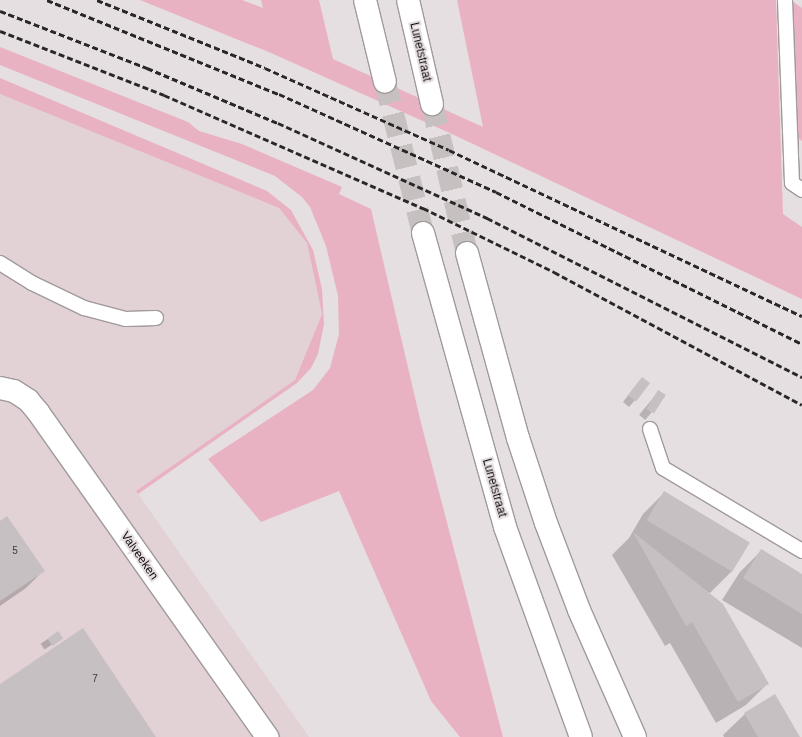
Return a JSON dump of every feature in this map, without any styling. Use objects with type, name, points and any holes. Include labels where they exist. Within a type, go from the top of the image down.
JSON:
[{"type":"main road","points":[[365,0],[385,82]]},
{"type":"main road","name":"Lunetstraat","points":[[408,0],[432,104]]},
{"type":"main road","name":"Lunetstraat","points":[[423,233],[505,527],[581,737]]},
{"type":"main road","points":[[467,253],[518,438],[546,523],[578,610],[635,737]]},
{"type":"main road","name":"Valveeken","points":[[0,388],[14,391],[28,400],[38,412],[267,737]]},
{"type":"lane","points":[[785,0],[792,183],[802,190]]},
{"type":"lane","points":[[0,263],[32,283],[84,308],[126,319],[156,318]]},
{"type":"lane","points":[[650,429],[663,468],[802,551]]},
{"type":"shaded area","points":[[140,0],[242,0],[263,8],[261,0],[319,0],[333,59],[483,127],[457,0],[776,0],[783,214],[802,227],[802,299],[454,135],[271,53]]},
{"type":"shaded area","points":[[792,1],[802,8],[802,141],[798,138]]},
{"type":"shaded area","points":[[0,47],[188,122],[199,131],[242,144],[342,187],[339,194],[371,209],[421,423],[503,737],[460,737],[431,701],[339,491],[261,522],[208,459],[313,390],[330,368],[339,334],[338,296],[326,246],[310,207],[302,197],[275,176],[0,65]]},
{"type":"shaded area","points":[[0,78],[267,191],[291,210],[313,250],[322,289],[324,324],[318,354],[311,368],[297,383],[138,494],[136,491],[295,380],[322,314],[307,243],[279,208],[0,94]]},
{"type":"shaded area","points":[[0,94],[279,208],[307,243],[322,314],[295,380],[136,491],[309,737],[0,737]]},
{"type":"building","points":[[642,377],[650,383],[636,401],[628,395]]},
{"type":"building","points":[[658,390],[666,395],[654,413],[646,409]]},
{"type":"building","points":[[664,491],[750,543],[732,572],[646,520]]},
{"type":"building","points":[[7,516],[45,571],[0,601],[0,521]]},
{"type":"building","points":[[633,532],[723,604],[769,684],[738,702],[692,622],[686,626]]},
{"type":"building","points":[[761,549],[802,574],[802,614],[743,578]]},
{"type":"building","points":[[83,628],[156,737],[0,737],[0,684]]},
{"type":"building","points":[[58,631],[63,638],[53,646],[47,639]]},
{"type":"building","points":[[775,694],[800,737],[758,737],[744,713]]},
{"type":"tunnel","points":[[385,82],[423,233]]},
{"type":"tunnel","points":[[432,104],[467,253]]},
{"type":"railway","points":[[47,0],[279,94],[496,192],[802,344]]},
{"type":"railway","points":[[97,0],[265,68],[449,150],[802,316]]},
{"type":"railway","points":[[0,11],[147,68],[278,123],[487,218],[802,377]]},
{"type":"railway","points":[[0,31],[164,95],[423,208],[554,272],[802,405]]}]
